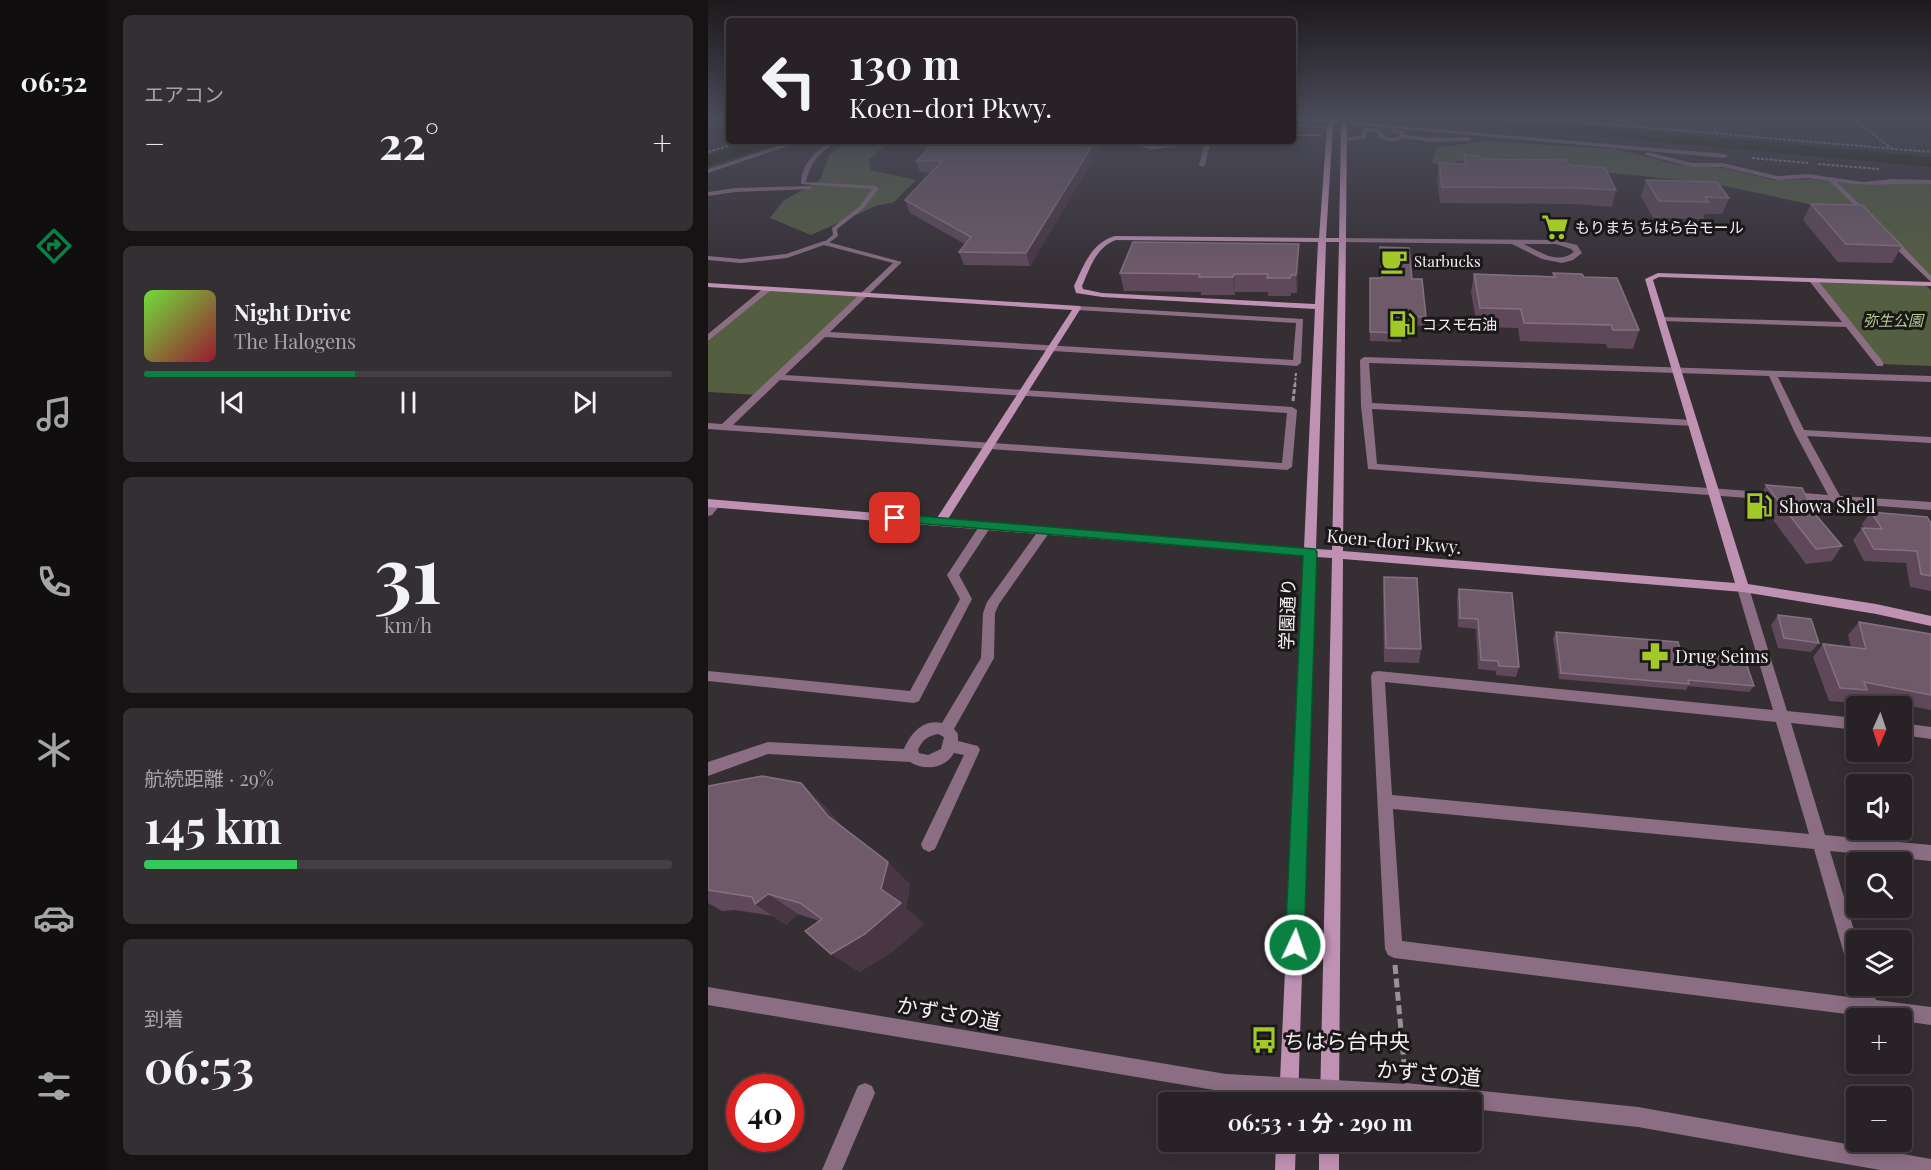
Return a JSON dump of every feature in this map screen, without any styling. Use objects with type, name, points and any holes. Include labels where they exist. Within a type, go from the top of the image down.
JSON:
[{"type":"street","name":"学園通り","points":[[1288,1092],[1326,172]]},
{"type":"street","points":[[1329,1092],[1342,172]]},
{"type":"street","points":[[1750,172],[1777,178],[1808,176],[1863,184],[1892,181],[1931,182]]},
{"type":"street","points":[[1832,181],[1877,225]]},
{"type":"street","points":[[1885,232],[1929,284]]},
{"type":"street","points":[[1320,307],[1094,295],[1079,291],[1078,286],[1098,245],[1105,240],[1115,238],[1512,241],[1566,244],[1574,247],[1578,253],[1573,258],[1550,259],[1512,241]]},
{"type":"street","points":[[708,258],[741,261],[787,256],[826,243],[898,262],[725,427]]},
{"type":"street","points":[[1846,931],[1649,279],[1658,275],[1929,284]]},
{"type":"street","points":[[1813,280],[1880,364]]},
{"type":"street","points":[[708,285],[1300,321],[1297,363],[822,334]]},
{"type":"street","points":[[708,338],[768,289]]},
{"type":"street","points":[[940,522],[1077,308]]},
{"type":"street","points":[[1661,320],[1849,326]]},
{"type":"street","points":[[708,327],[721,327]]},
{"type":"street","points":[[1931,379],[1364,360],[1372,467],[1931,506]]},
{"type":"street","points":[[1772,374],[1800,433],[1836,499]]},
{"type":"street","points":[[708,426],[1287,467],[1292,410],[778,377]]},
{"type":"street","points":[[1366,406],[1693,423]]},
{"type":"street","points":[[1800,433],[1931,440]]},
{"type":"street","name":"Koen-dori Pkwy.","points":[[711,506],[986,525],[1743,588],[1876,609],[1931,621]]},
{"type":"street","points":[[708,676],[914,698],[966,599],[953,575],[986,525]]},
{"type":"street","points":[[946,730],[987,658],[989,613],[993,602],[1045,530]]},
{"type":"street","points":[[1846,723],[1378,676],[1394,949],[1931,1016]]},
{"type":"street","points":[[708,769],[768,748],[912,756],[923,763],[931,762],[946,753],[951,746],[951,734],[946,730],[932,729],[917,737],[912,744],[912,756]]},
{"type":"street","points":[[1912,730],[1931,733]]},
{"type":"street","points":[[929,844],[974,750],[951,746]]},
{"type":"street","points":[[1385,801],[1931,853]]},
{"type":"street","name":"かずさの道","points":[[708,996],[1226,1083],[1388,1092]]},
{"type":"street","points":[[1865,996],[1869,1007]]},
{"type":"street","points":[[832,1170],[865,1093]]},
{"type":"street","name":"かずさの道","points":[[1482,1101],[1638,1118],[1931,1169]]},
{"type":"street","points":[[1285,1170],[1286,1152]]},
{"type":"street","points":[[1329,1152],[1329,1170]]},
{"type":"lane","points":[[806,172],[803,183],[876,188],[862,207],[834,229],[836,235],[826,243]]},
{"type":"lane","points":[[708,194],[790,187],[871,190]]},
{"type":"path","points":[[1292,410],[1297,363]]},
{"type":"path","points":[[1394,949],[1406,1092]]},
{"type":"green space","points":[[823,172],[878,172],[916,180],[894,202],[876,206],[811,235],[770,218],[783,201],[820,180]]},
{"type":"green space","points":[[1599,172],[1739,172],[1773,180],[1810,179],[1863,184],[1931,182],[1931,280],[1862,211],[1842,211],[1710,183]]},
{"type":"green space","name":"弥生公園","points":[[1813,280],[1924,284],[1931,290],[1931,366],[1880,364]]},
{"type":"green space","points":[[768,289],[863,295],[759,395],[708,392],[708,338]]},
{"type":"building","points":[[932,172],[1076,172],[1026,253],[959,252],[971,237],[905,200]]},
{"type":"building","points":[[1440,172],[1607,172],[1616,190],[1578,188],[1442,187]]},
{"type":"building","points":[[1646,180],[1717,182],[1729,198],[1705,197],[1709,202],[1659,201]]},
{"type":"building","points":[[1811,204],[1862,205],[1902,246],[1846,244]]},
{"type":"building","points":[[1133,242],[1299,244],[1296,275],[1291,275],[1290,278],[1267,278],[1268,274],[1199,277],[1200,274],[1120,273]]},
{"type":"building","points":[[1380,247],[1409,248],[1412,279],[1422,279],[1426,317],[1402,316],[1402,333],[1370,332],[1370,278],[1382,278]]},
{"type":"building","points":[[1553,273],[1617,278],[1639,330],[1613,330],[1611,325],[1524,323],[1521,309],[1480,308],[1474,274],[1555,277]]},
{"type":"building","points":[[1766,485],[1802,488],[1816,515],[1842,546],[1816,549]]},
{"type":"building","points":[[1871,512],[1927,517],[1931,523],[1931,576],[1921,574],[1917,551],[1874,549],[1862,528],[1882,529]]},
{"type":"building","points":[[1384,577],[1417,578],[1421,649],[1386,648]]},
{"type":"building","points":[[1459,589],[1512,593],[1519,667],[1499,666],[1498,661],[1481,660],[1478,619],[1460,618]]},
{"type":"building","points":[[1778,615],[1811,619],[1819,643],[1784,638]]},
{"type":"building","points":[[1859,622],[1931,634],[1931,695],[1864,682],[1867,690],[1840,688],[1823,644],[1866,649]]},
{"type":"building","points":[[1556,632],[1678,642],[1681,652],[1744,657],[1754,686],[1688,680],[1689,684],[1561,673]]},
{"type":"building","points":[[762,776],[801,783],[828,816],[888,862],[881,889],[901,903],[865,934],[831,954],[805,931],[822,919],[800,903],[768,894],[755,904],[752,897],[708,890],[708,786]]},
{"type":"place","name":"もりまち ちはら台モール","points":[[1555,227]]},
{"type":"place","name":"Starbucks","points":[[1394,261]]},
{"type":"place","name":"コスモ石油","points":[[1402,324]]},
{"type":"place","name":"Showa Shell","points":[[1759,506]]},
{"type":"place","name":"Drug Seims","points":[[1655,656]]},
{"type":"place","name":"ちはら台中央","points":[[1264,1040]]},
{"type":"route","points":[[895,518],[1310,552],[1295,945]]}]
